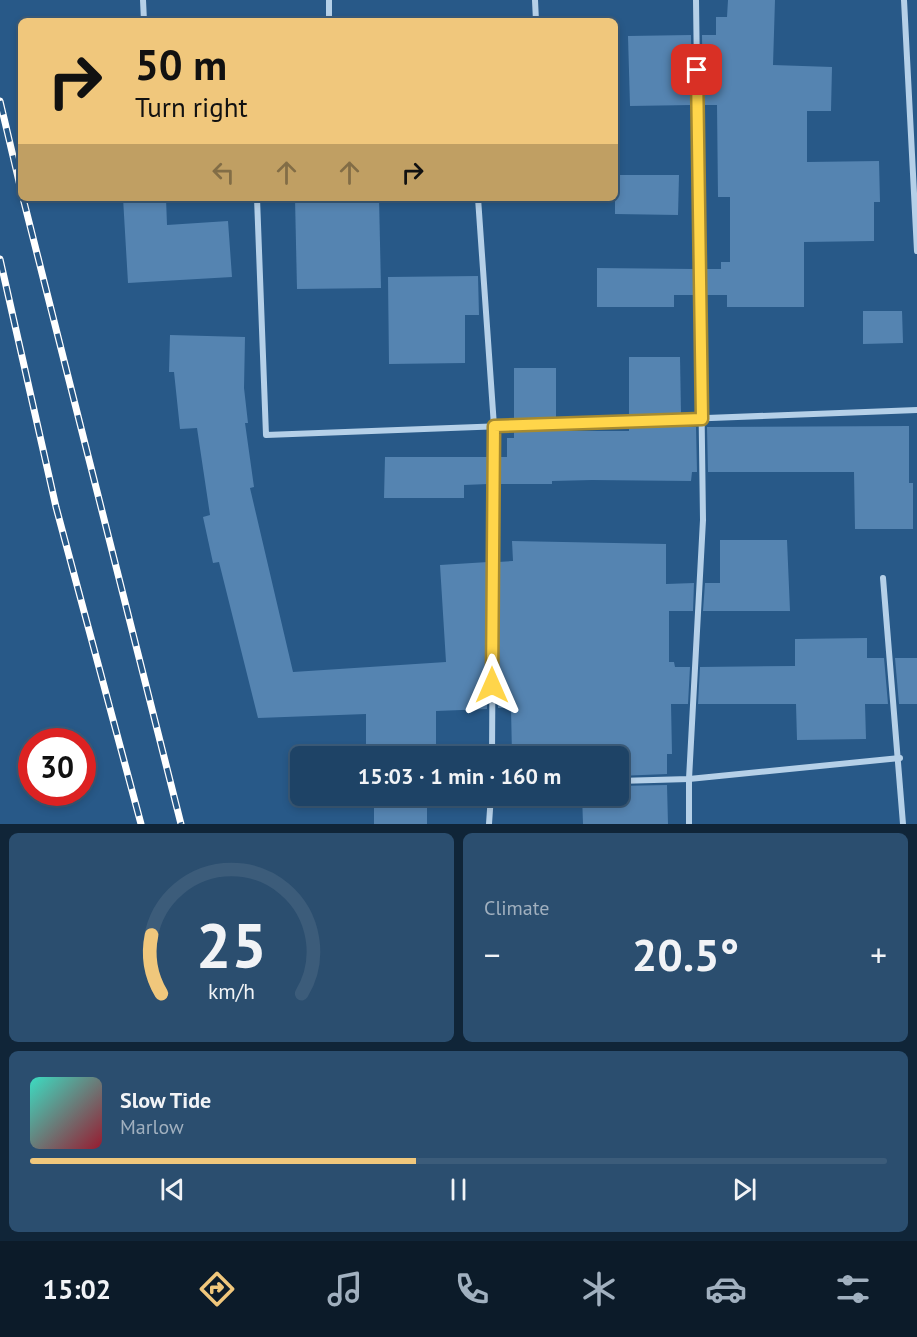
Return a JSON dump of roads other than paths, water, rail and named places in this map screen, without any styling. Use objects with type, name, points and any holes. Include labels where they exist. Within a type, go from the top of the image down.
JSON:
[{"type":"street","points":[[143,0],[144,18]]},
{"type":"street","points":[[329,0],[329,18]]},
{"type":"street","points":[[535,0],[536,18]]},
{"type":"street","points":[[689,824],[689,779],[703,519],[696,0]]},
{"type":"street","points":[[904,0],[917,251]]},
{"type":"street","points":[[257,201],[266,435],[917,410]]},
{"type":"street","points":[[478,201],[494,426],[492,746]]},
{"type":"street","points":[[884,578],[900,758],[903,824]]},
{"type":"street","points":[[629,781],[689,779],[900,758]]},
{"type":"street","points":[[489,824],[490,806]]},
{"type":"railway","points":[[0,101],[18,177]]},
{"type":"railway","points":[[24,201],[181,824]]},
{"type":"railway","points":[[0,259],[56,507],[141,824]]}]
